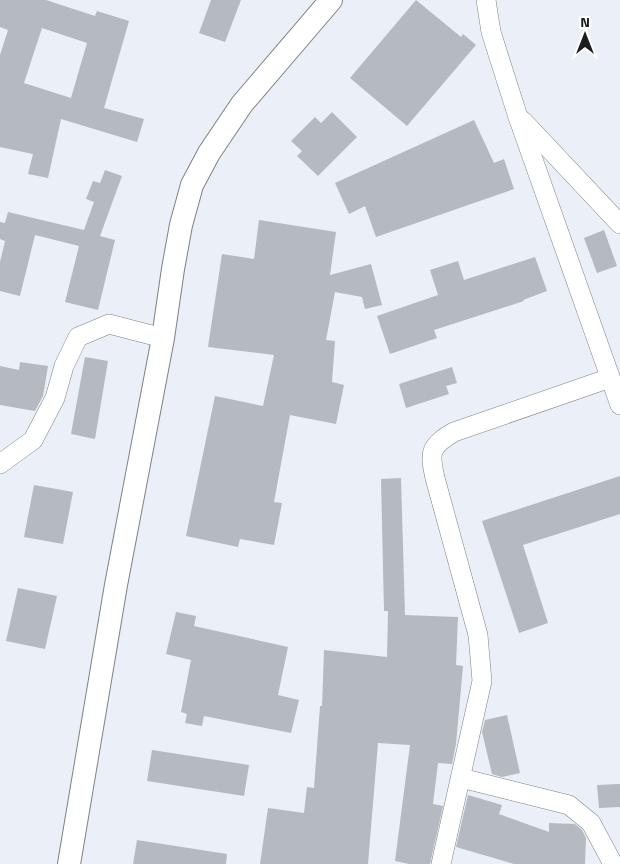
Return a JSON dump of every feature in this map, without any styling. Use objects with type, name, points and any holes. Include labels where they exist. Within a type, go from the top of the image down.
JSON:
[{"type":"street","points":[[70,864],[116,586],[163,338],[178,243],[192,185],[209,153],[242,104],[331,0]]},
{"type":"street","points":[[486,0],[491,32],[518,117],[620,405]]},
{"type":"street","points":[[518,117],[620,224]]},
{"type":"street","points":[[0,464],[33,440],[55,398],[64,366],[78,337],[109,324],[163,338]]},
{"type":"street","points":[[441,864],[482,681],[478,635],[435,478],[431,459],[432,449],[440,440],[454,432],[610,378]]},
{"type":"street","points":[[461,778],[569,805],[591,822],[613,864]]},
{"type":"building","points":[[0,0],[46,0],[95,16],[97,11],[129,21],[104,108],[144,119],[137,142],[61,119],[48,178],[28,174],[33,154],[0,147],[0,55],[8,30],[0,27]],"holes":[[[42,28],[87,43],[71,98],[24,83]]]},
{"type":"building","points":[[211,0],[241,0],[225,42],[199,33]]},
{"type":"building","points":[[416,0],[461,37],[463,34],[476,45],[407,126],[350,78]]},
{"type":"building","points":[[332,112],[357,137],[318,176],[297,156],[302,151],[291,141],[315,117],[321,123]]},
{"type":"building","points":[[474,120],[494,163],[504,159],[514,189],[376,237],[365,206],[349,214],[335,183]]},
{"type":"building","points":[[105,170],[122,176],[100,236],[115,240],[98,310],[65,302],[79,246],[35,235],[20,296],[0,291],[0,262],[5,241],[0,239],[0,222],[5,223],[8,212],[84,230],[94,202],[86,199],[93,181],[100,183]]},
{"type":"building","points":[[259,220],[336,232],[330,275],[371,264],[382,305],[365,309],[362,297],[335,292],[326,340],[335,341],[332,382],[344,385],[336,424],[290,415],[274,502],[282,503],[274,545],[240,539],[238,547],[186,536],[215,396],[263,406],[274,355],[208,347],[222,254],[254,259]]},
{"type":"building","points":[[604,230],[617,266],[597,273],[584,238]]},
{"type":"building","points":[[535,257],[547,291],[524,301],[434,330],[437,338],[390,354],[377,316],[438,295],[430,270],[458,261],[464,280]]},
{"type":"building","points":[[85,357],[108,361],[95,439],[71,434]]},
{"type":"building","points":[[20,362],[48,366],[43,396],[35,411],[0,405],[0,366],[19,370]]},
{"type":"building","points":[[452,367],[457,383],[446,386],[449,394],[406,408],[399,384]]},
{"type":"building","points":[[620,476],[620,514],[523,545],[548,623],[519,633],[482,521]]},
{"type":"building","points":[[401,478],[405,615],[458,617],[456,665],[463,666],[456,744],[452,764],[438,763],[433,804],[443,806],[430,864],[409,864],[395,861],[410,745],[378,743],[368,864],[260,864],[268,808],[304,813],[307,787],[314,788],[320,706],[322,706],[324,650],[387,657],[388,611],[384,611],[381,479]]},
{"type":"building","points":[[34,485],[73,492],[63,544],[24,537]]},
{"type":"building","points":[[18,588],[57,596],[45,649],[6,641]]},
{"type":"building","points":[[176,612],[196,616],[194,626],[288,647],[278,695],[299,700],[291,733],[204,716],[202,726],[185,723],[187,714],[181,712],[191,660],[166,654]]},
{"type":"building","points":[[507,715],[520,773],[502,777],[492,774],[482,732],[485,720]]},
{"type":"building","points":[[152,750],[249,765],[244,796],[147,781]]},
{"type":"building","points":[[620,784],[620,807],[599,808],[597,785]]},
{"type":"building","points":[[468,795],[502,805],[499,814],[549,832],[549,823],[575,824],[582,830],[586,838],[585,864],[514,864],[456,847]]},
{"type":"building","points":[[137,840],[227,854],[226,864],[133,864]]}]
